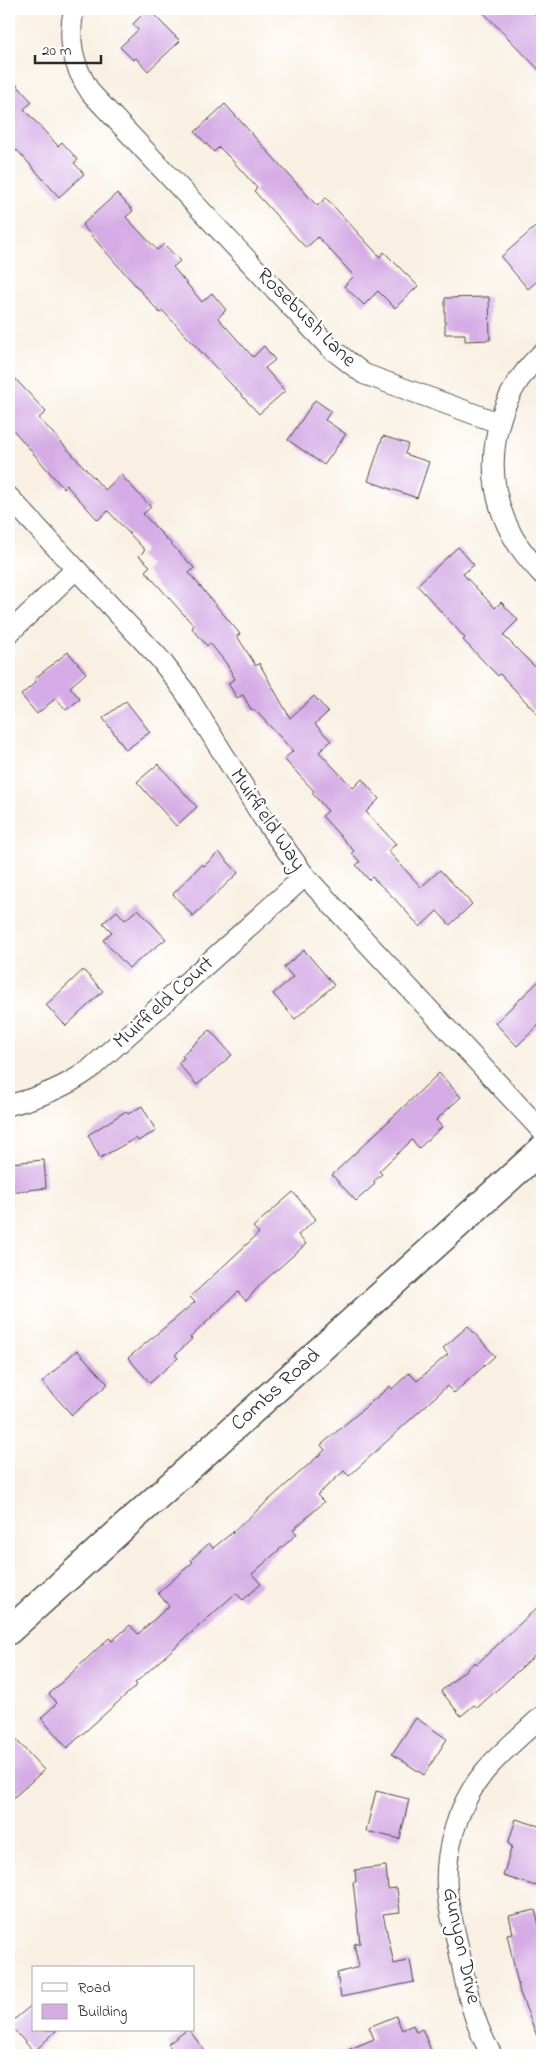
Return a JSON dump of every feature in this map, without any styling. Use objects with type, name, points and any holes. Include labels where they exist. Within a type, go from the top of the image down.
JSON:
[{"type":"street","name":"Rosebush Lane","points":[[74,9],[70,34],[73,50],[80,75],[98,101],[340,357],[371,377],[499,423]]},
{"type":"street","points":[[542,353],[516,385],[499,423],[494,454],[495,486],[500,506],[512,535],[523,553],[542,574]]},
{"type":"street","name":"Muirfield Way","points":[[9,497],[139,636],[172,676],[263,818],[305,876],[542,1131]]},
{"type":"street","points":[[9,633],[76,569]]},
{"type":"street","name":"Muirfield Court","points":[[9,1105],[35,1099],[54,1091],[89,1070],[305,876]]},
{"type":"street","name":"Combs Road","points":[[9,1631],[542,1149]]},
{"type":"street","name":"Gunyon Drive","points":[[492,2055],[480,2030],[465,1981],[448,1899],[447,1868],[455,1827],[472,1789],[492,1763],[542,1716]]},
{"type":"building","points":[[148,9],[180,41],[148,71],[136,58],[133,60],[120,47],[138,30],[133,24]]},
{"type":"building","points":[[480,9],[530,9],[542,22],[542,73]]},
{"type":"building","points":[[9,76],[32,102],[24,109],[58,146],[62,142],[78,160],[74,163],[84,174],[59,197],[17,150],[9,158]]},
{"type":"building","points":[[225,104],[317,206],[326,198],[380,257],[384,252],[418,286],[395,308],[378,291],[364,305],[344,286],[354,276],[318,237],[306,248],[254,191],[257,188],[231,159],[219,147],[214,152],[195,132]]},
{"type":"building","points":[[117,193],[133,211],[126,217],[157,250],[164,244],[180,261],[173,267],[202,302],[212,293],[226,310],[218,318],[253,357],[264,346],[275,360],[265,368],[285,391],[259,414],[163,311],[160,313],[82,225]]},
{"type":"building","points":[[542,221],[542,277],[528,289],[501,257]]},
{"type":"building","points":[[489,297],[490,340],[465,341],[465,334],[445,334],[445,298]]},
{"type":"building","points":[[9,372],[46,412],[39,418],[105,490],[121,475],[151,507],[143,514],[194,568],[189,573],[240,634],[237,636],[256,666],[259,663],[290,718],[314,696],[328,712],[315,724],[331,741],[319,752],[353,788],[362,779],[379,799],[366,812],[396,844],[388,851],[421,887],[440,870],[472,904],[450,925],[437,911],[420,927],[392,896],[372,877],[369,880],[356,865],[360,862],[352,853],[354,851],[322,816],[328,811],[312,793],[314,791],[284,759],[293,751],[255,710],[252,711],[243,695],[237,698],[228,683],[235,679],[226,663],[210,643],[207,646],[192,628],[194,626],[145,571],[150,566],[139,556],[145,550],[108,511],[98,520],[66,485],[63,488],[9,425]]},
{"type":"building","points":[[315,400],[331,411],[325,420],[346,434],[324,465],[288,440]]},
{"type":"building","points":[[383,436],[408,444],[405,454],[429,462],[417,498],[368,481]]},
{"type":"building","points":[[458,547],[474,565],[463,574],[495,608],[501,602],[518,620],[503,635],[542,674],[542,719],[500,674],[498,676],[463,640],[465,638],[417,585]]},
{"type":"building","points":[[68,652],[86,673],[70,687],[80,699],[66,710],[56,698],[37,714],[21,695],[36,682],[34,679]]},
{"type":"building","points":[[126,701],[150,732],[126,750],[103,718]]},
{"type":"building","points":[[158,764],[197,807],[176,826],[137,782]]},
{"type":"building","points":[[219,852],[238,873],[193,916],[173,894],[202,864],[204,866]]},
{"type":"building","points":[[138,909],[166,939],[129,968],[103,940],[112,932],[103,923],[117,911],[125,920]]},
{"type":"building","points":[[304,950],[334,985],[295,1019],[273,994],[293,977],[284,967]]},
{"type":"building","points":[[83,970],[103,991],[66,1026],[46,1005]]},
{"type":"building","points":[[542,978],[542,1022],[517,1046],[495,1023]]},
{"type":"building","points":[[210,1030],[232,1055],[197,1085],[178,1063],[184,1058],[182,1055]]},
{"type":"building","points":[[439,1073],[461,1097],[436,1120],[442,1127],[419,1148],[412,1140],[379,1171],[382,1174],[373,1182],[375,1184],[356,1201],[332,1175]]},
{"type":"building","points":[[142,1106],[156,1131],[138,1141],[136,1138],[100,1158],[88,1135],[126,1111],[128,1114]]},
{"type":"building","points":[[44,1160],[46,1188],[9,1192],[9,1163]]},
{"type":"building","points":[[293,1192],[316,1219],[298,1235],[306,1244],[261,1284],[246,1301],[238,1292],[190,1338],[192,1339],[175,1355],[178,1358],[150,1383],[128,1358],[195,1302],[190,1297],[259,1233],[253,1227]]},
{"type":"building","points":[[468,1326],[495,1356],[454,1393],[447,1386],[349,1476],[344,1471],[317,1495],[324,1502],[293,1530],[297,1534],[252,1574],[261,1584],[243,1600],[236,1593],[135,1683],[137,1685],[67,1748],[41,1718],[57,1703],[49,1694],[109,1638],[112,1641],[130,1625],[138,1634],[169,1606],[158,1593],[193,1562],[191,1560],[209,1543],[213,1548],[233,1532],[325,1450],[321,1445],[390,1386],[392,1389],[409,1373],[417,1381],[448,1354],[443,1348]]},
{"type":"building","points":[[77,1350],[108,1384],[72,1415],[42,1382]]},
{"type":"building","points":[[542,1603],[542,1649],[477,1708],[474,1705],[461,1716],[441,1691],[475,1662],[477,1664]]},
{"type":"building","points":[[416,1718],[447,1739],[424,1775],[392,1754]]},
{"type":"building","points":[[9,1732],[44,1770],[9,1802]]},
{"type":"building","points":[[376,1791],[409,1799],[400,1839],[366,1831]]},
{"type":"building","points":[[516,1819],[542,1827],[542,1864],[536,1886],[503,1876],[512,1846],[508,1844]]},
{"type":"building","points":[[386,1866],[388,1889],[397,1888],[400,1912],[383,1914],[394,1964],[410,1960],[414,1982],[341,1997],[337,1973],[359,1967],[354,1944],[360,1943],[353,1882],[356,1882],[355,1870]]},
{"type":"building","points":[[535,1910],[540,1928],[542,1928],[541,2046],[520,1993],[507,1934],[513,1933],[509,1916]]},
{"type":"building","points":[[32,2005],[32,2032],[55,2032],[34,2052],[9,2024]]},
{"type":"building","points":[[396,2016],[402,2030],[413,2025],[416,2032],[422,2029],[433,2055],[336,2055],[374,2039],[369,2027]]},
{"type":"building","points":[[184,2032],[191,2032],[208,2055],[176,2055],[168,2044]]}]
